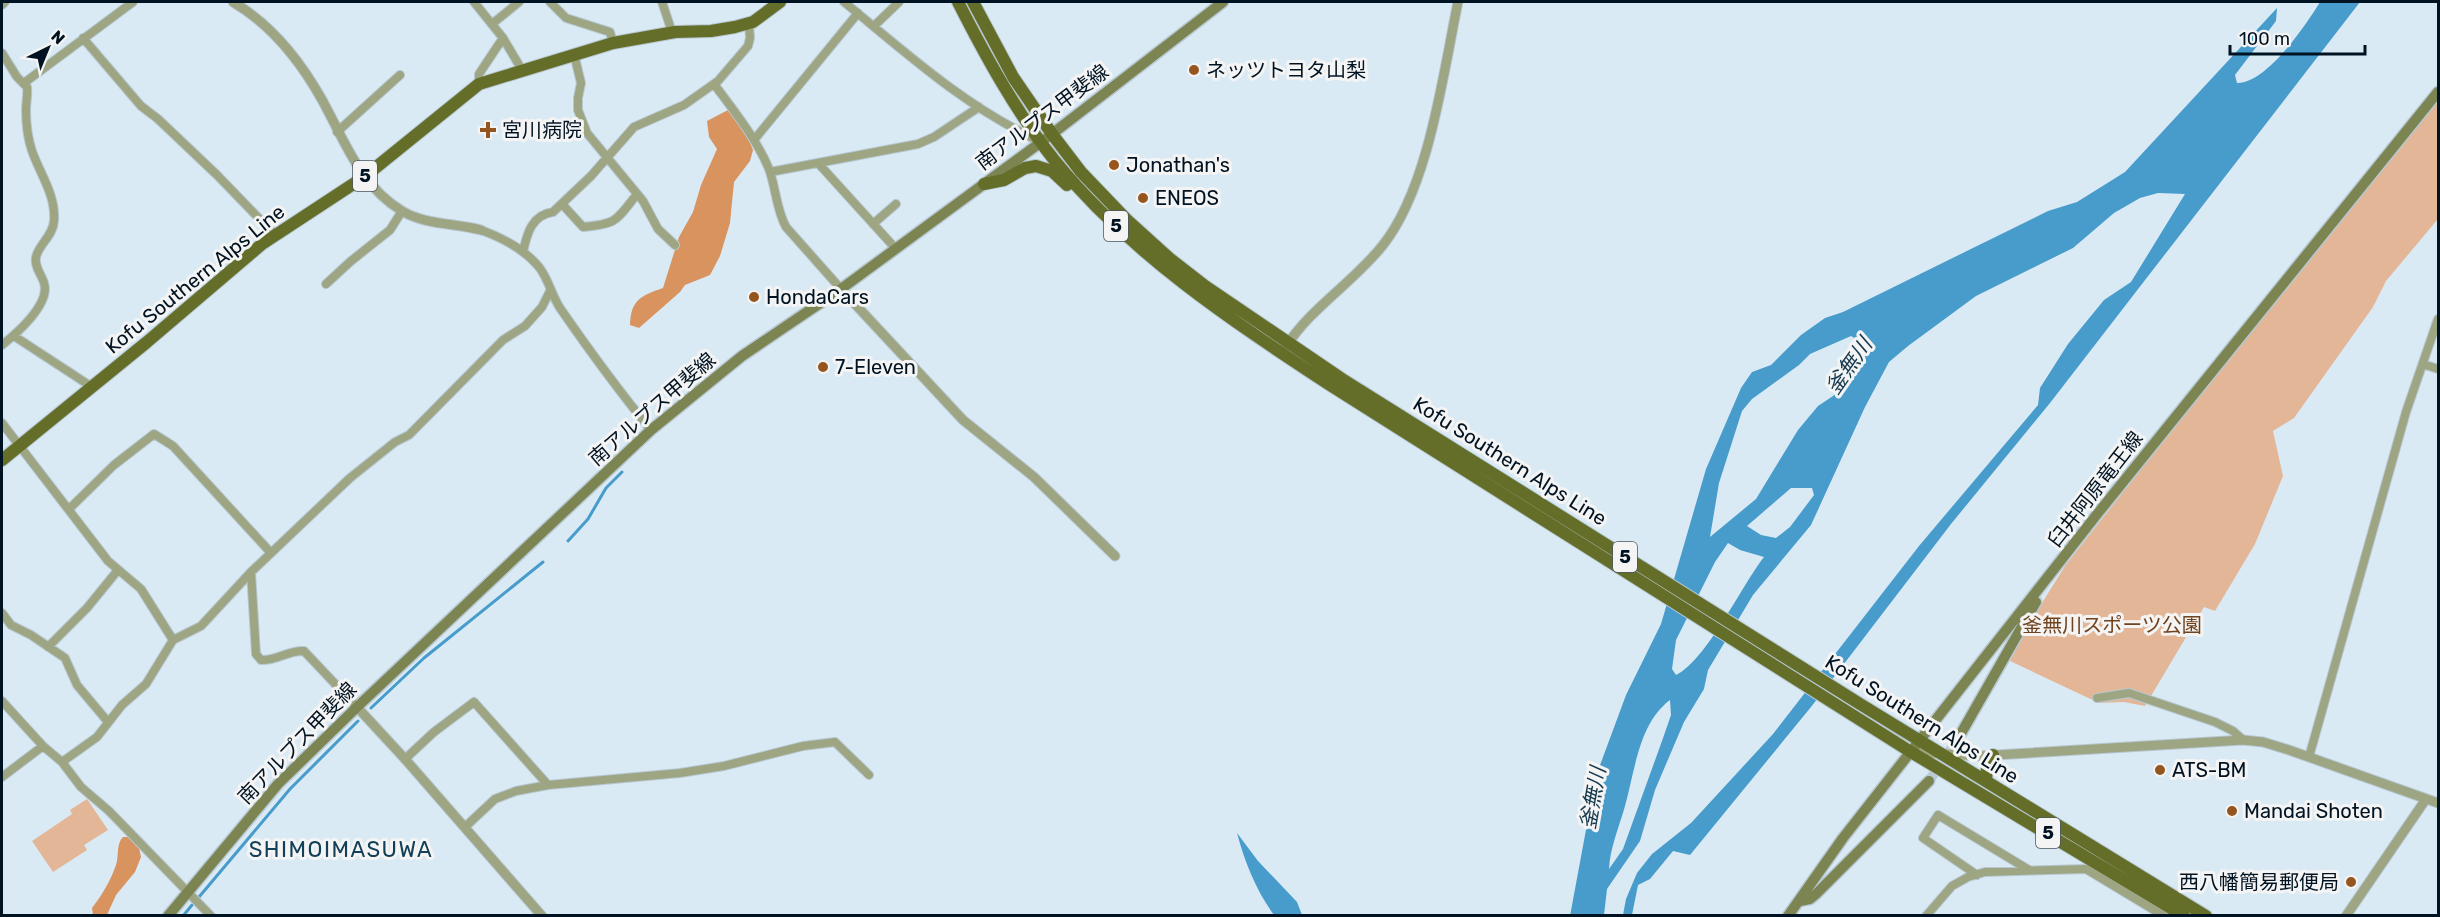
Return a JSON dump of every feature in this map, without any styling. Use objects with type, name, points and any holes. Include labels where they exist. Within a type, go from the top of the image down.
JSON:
[{"type":"main road","name":"Kofu Southern Alps Line","points":[[2,460],[275,236],[364,177],[479,84],[613,43],[672,32],[711,31],[749,23],[780,2]]},
{"type":"main road","name":"Kofu Southern Alps Line","points":[[958,2],[1004,88],[1057,163],[1120,230],[1180,281],[1899,745],[2184,915]]},
{"type":"main road","name":"Kofu Southern Alps Line","points":[[973,2],[1013,77],[1052,134],[1098,190],[1169,258],[1285,349]]},
{"type":"main road","name":"南アルプス甲斐線","points":[[168,915],[278,784],[651,430],[742,356],[896,249],[1052,134],[1223,2]]},
{"type":"main road","name":"臼井阿原竜王線","points":[[1788,915],[1844,838],[2217,364],[2439,92]]},
{"type":"main road","points":[[984,184],[1004,180],[1025,168],[1045,167],[1094,212],[1120,230]]},
{"type":"main road","name":"Kofu Southern Alps Line","points":[[1340,384],[2206,915]]},
{"type":"main road","points":[[1959,737],[2047,580]]},
{"type":"main road","points":[[1986,781],[1987,768],[1993,755]]},
{"type":"main road","points":[[1800,901],[1810,899],[1816,894],[1929,781]]},
{"type":"street","points":[[2,5],[5,2]]},
{"type":"street","points":[[24,83],[133,2]]},
{"type":"street","points":[[233,2],[264,24],[289,49],[322,100],[337,132],[364,177],[402,211],[431,222],[463,225],[500,237],[523,252],[541,269],[550,291],[585,345],[651,430]]},
{"type":"street","points":[[474,2],[503,38],[522,70]]},
{"type":"street","points":[[492,24],[519,2]]},
{"type":"street","points":[[550,2],[566,18],[610,32],[613,43]]},
{"type":"street","points":[[662,2],[672,32]]},
{"type":"street","points":[[844,2],[941,82],[1015,130],[1041,142]]},
{"type":"street","points":[[874,26],[899,2]]},
{"type":"street","points":[[1285,349],[1307,318],[1358,272],[1384,244],[1406,205],[1421,170],[1458,2]]},
{"type":"street","points":[[754,140],[858,13]]},
{"type":"street","points":[[523,252],[527,229],[545,213],[553,212],[591,177],[634,127],[684,105],[714,84],[733,66],[748,46],[749,23]]},
{"type":"street","points":[[83,38],[141,106],[158,119],[217,175],[275,236]]},
{"type":"street","points":[[479,84],[479,74],[503,38]]},
{"type":"street","points":[[2,53],[17,77],[27,87],[26,110],[32,152],[49,188],[54,221],[51,234],[36,257],[36,266],[45,288],[44,299],[26,324],[2,345]]},
{"type":"street","points":[[574,54],[581,83],[578,110],[587,133],[637,194],[658,229],[675,245]]},
{"type":"street","points":[[337,132],[400,75]]},
{"type":"street","points":[[714,84],[754,140],[770,172],[781,219],[786,227],[963,420],[1034,477],[1115,556]]},
{"type":"street","points":[[770,172],[918,144],[934,137],[978,107]]},
{"type":"street","points":[[818,163],[896,249]]},
{"type":"street","points":[[562,204],[583,227],[609,225],[618,219],[637,194]]},
{"type":"street","points":[[873,224],[896,204]]},
{"type":"street","points":[[326,284],[390,230],[402,211]]},
{"type":"street","points":[[63,762],[97,737],[122,705],[146,684],[173,640],[201,626],[251,572],[350,478],[395,442],[409,435],[503,340],[525,326],[542,307],[550,291]]},
{"type":"street","points":[[2309,757],[2406,412],[2439,319]]},
{"type":"street","points":[[14,336],[92,387]]},
{"type":"street","points":[[2423,364],[2439,369]]},
{"type":"street","points":[[2,423],[108,561],[141,589],[173,640]]},
{"type":"street","points":[[69,509],[114,465],[154,434],[173,446],[271,553]]},
{"type":"street","points":[[48,647],[87,608],[118,570]]},
{"type":"street","points":[[251,572],[256,654],[261,660],[271,660],[293,650],[304,651],[405,759],[542,915]]},
{"type":"street","points":[[2,613],[11,625],[65,658],[77,685],[108,722]]},
{"type":"street","points":[[2097,698],[2129,693],[2215,722],[2233,731],[2243,740]]},
{"type":"street","points":[[2,700],[43,746],[63,762],[81,788],[110,811],[187,893],[211,915]]},
{"type":"street","points":[[405,759],[434,732],[474,702],[548,785]]},
{"type":"street","points":[[1911,752],[1946,756],[1993,755],[2243,740],[2263,742],[2439,803]]},
{"type":"street","points":[[465,827],[495,799],[516,791],[548,785],[680,773],[724,766],[803,746],[835,742],[869,775]]},
{"type":"street","points":[[2,777],[43,746]]},
{"type":"street","points":[[2346,915],[2426,799]]},
{"type":"street","points":[[1977,875],[1923,838],[1938,815],[2030,871]]},
{"type":"street","points":[[1926,915],[1952,886],[1977,875],[2086,869],[2164,915]]},
{"type":"green space","name":"釜無川スポーツ公園","points":[[2438,101],[2438,219],[2386,281],[2373,307],[2294,418],[2273,431],[2283,476],[2255,544],[2215,611],[2204,607],[2145,706],[2124,702],[2099,703],[2010,661],[2027,627],[2065,566],[2211,380]]},
{"type":"green space","points":[[87,799],[108,830],[84,845],[87,850],[53,872],[32,841],[72,814],[70,810]]},
{"type":"shaded area","points":[[728,110],[747,135],[753,150],[750,161],[734,182],[730,223],[720,256],[710,275],[685,285],[639,328],[630,325],[632,310],[638,300],[663,288],[679,237],[693,212],[701,185],[717,149],[709,137],[707,121]]},
{"type":"shaded area","points":[[123,837],[128,837],[139,848],[141,857],[135,872],[116,895],[107,915],[93,915],[92,908],[114,871],[119,843]]},
{"type":"water","name":"釜無川","points":[[2320,2],[2360,2],[2050,403],[1951,524],[1811,707],[1690,855],[1673,851],[1650,879],[1638,885],[1632,915],[1623,915],[1626,899],[1637,873],[1652,854],[1691,823],[1773,734],[1919,546],[2038,405],[2040,388],[2068,344],[2104,300],[2131,282],[2185,194],[2158,193],[2140,198],[2114,213],[2073,248],[1976,296],[1889,362],[1865,407],[1811,525],[1753,595],[1708,670],[1704,689],[1684,722],[1655,790],[1640,841],[1607,889],[1604,915],[1570,916],[1596,776],[1626,695],[1661,624],[1706,469],[1741,388],[1752,372],[1771,365],[1801,335],[1825,318],[1843,312],[2048,211],[2077,202],[2125,172],[2277,8],[2276,21],[2235,75],[2237,83],[2248,81],[2272,64]],"holes":[[[1851,336],[1861,342],[1867,352],[1852,378],[1833,396],[1818,406],[1798,430],[1756,499],[1710,537],[1719,483],[1742,411],[1752,399],[1799,365],[1810,354]],[[1791,488],[1812,488],[1814,495],[1790,527],[1776,538],[1761,535],[1747,526]],[[1728,543],[1740,550],[1764,557],[1711,639],[1699,655],[1676,675],[1672,669],[1676,640],[1715,562]],[[1670,700],[1671,715],[1662,741],[1623,849],[1609,869],[1613,845],[1635,763],[1651,721]]]},
{"type":"water","points":[[1237,833],[1258,861],[1297,902],[1302,915],[1274,915],[1252,876]]},
{"type":"waterway","points":[[568,541],[588,519],[606,488],[622,472]]},
{"type":"waterway","points":[[371,708],[424,658],[543,562]]},
{"type":"waterway","points":[[199,897],[290,789],[358,721]]},
{"type":"waterway","points":[[183,916],[192,905]]},
{"type":"tunnel","points":[[1929,781],[1959,737]]},
{"type":"place","name":"ネッツトヨタ山梨","points":[[1194,70]]},
{"type":"place","name":"宮川病院","points":[[488,130]]},
{"type":"place","name":"Jonathan's","points":[[1114,165]]},
{"type":"place","name":"ENEOS","points":[[1143,198]]},
{"type":"place","name":"HondaCars","points":[[754,297]]},
{"type":"place","name":"7-Eleven","points":[[823,367]]},
{"type":"place","name":"ATS-BM","points":[[2160,770]]},
{"type":"place","name":"Mandai Shoten","points":[[2232,811]]},
{"type":"place","name":"西八幡簡易郵便局","points":[[2351,882]]},
{"type":"district","name":"SHIMOIMASUWA","points":[[341,849]]}]
